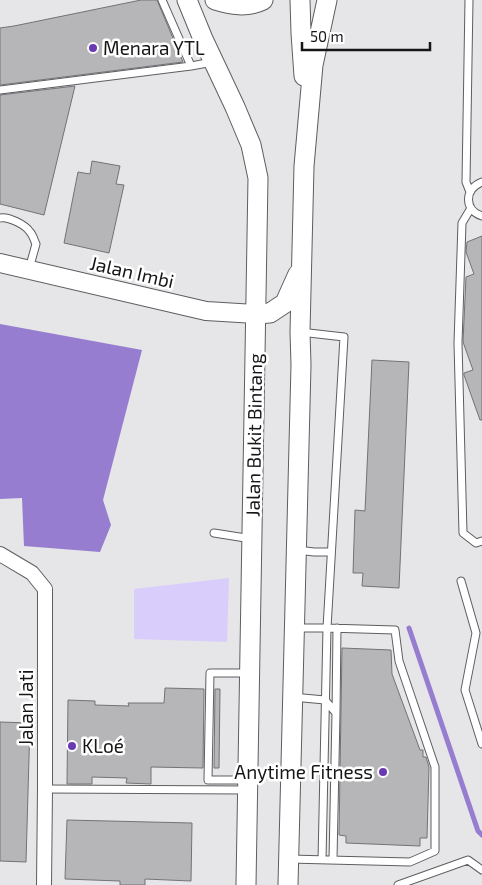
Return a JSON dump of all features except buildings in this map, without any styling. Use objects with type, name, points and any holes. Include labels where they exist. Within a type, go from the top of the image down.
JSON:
[{"type":"main road","name":"Jalan Bukit Bintang","points":[[187,0],[251,145],[258,178],[246,885]]},
{"type":"main road","points":[[215,0],[229,4],[252,5],[263,0]]},
{"type":"main road","points":[[300,0],[308,118]]},
{"type":"main road","points":[[288,885],[304,166],[313,65],[327,0]]},
{"type":"main road","points":[[256,314],[270,313],[285,303],[301,266]]},
{"type":"street","name":"Jalan Imbi","points":[[0,263],[206,311],[256,314]]},
{"type":"street","name":"Jalan Jati","points":[[0,554],[32,574],[45,589],[44,885]]},
{"type":"lane","points":[[162,0],[191,66]]},
{"type":"lane","points":[[468,0],[466,182],[470,192]]},
{"type":"lane","points":[[0,90],[214,62]]},
{"type":"lane","points":[[482,182],[473,187],[469,197],[471,208],[482,216]]},
{"type":"lane","points":[[471,208],[462,223],[458,343],[463,533],[476,543],[482,541]]},
{"type":"lane","points":[[0,218],[5,217],[30,230],[36,244],[28,270]]},
{"type":"lane","points":[[300,332],[344,337],[327,628],[322,860]]},
{"type":"lane","points":[[214,533],[252,539]]},
{"type":"lane","points":[[295,550],[331,552]]},
{"type":"lane","points":[[461,581],[476,633],[465,690],[482,744]]},
{"type":"lane","points":[[289,859],[410,862],[435,851],[435,767],[399,661],[395,630],[294,628]]},
{"type":"lane","points":[[333,860],[337,628]]},
{"type":"lane","points":[[248,785],[208,780],[210,673],[250,673]]},
{"type":"lane","points":[[292,697],[325,700],[336,713]]},
{"type":"lane","points":[[45,789],[248,785]]},
{"type":"lane","points":[[398,885],[468,860],[482,870]]},
{"type":"shaded area","points":[[0,324],[142,350],[103,500],[111,525],[100,552],[24,546],[22,498],[0,499]]},
{"type":"shaded area","points":[[229,578],[227,642],[134,639],[134,589]]},
{"type":"waterway","points":[[409,628],[478,831],[482,835]]},
{"type":"place","name":"Menara YTL","points":[[93,48]]},
{"type":"place","name":"KLoé","points":[[72,746]]},
{"type":"place","name":"Anytime Fitness","points":[[383,772]]}]
